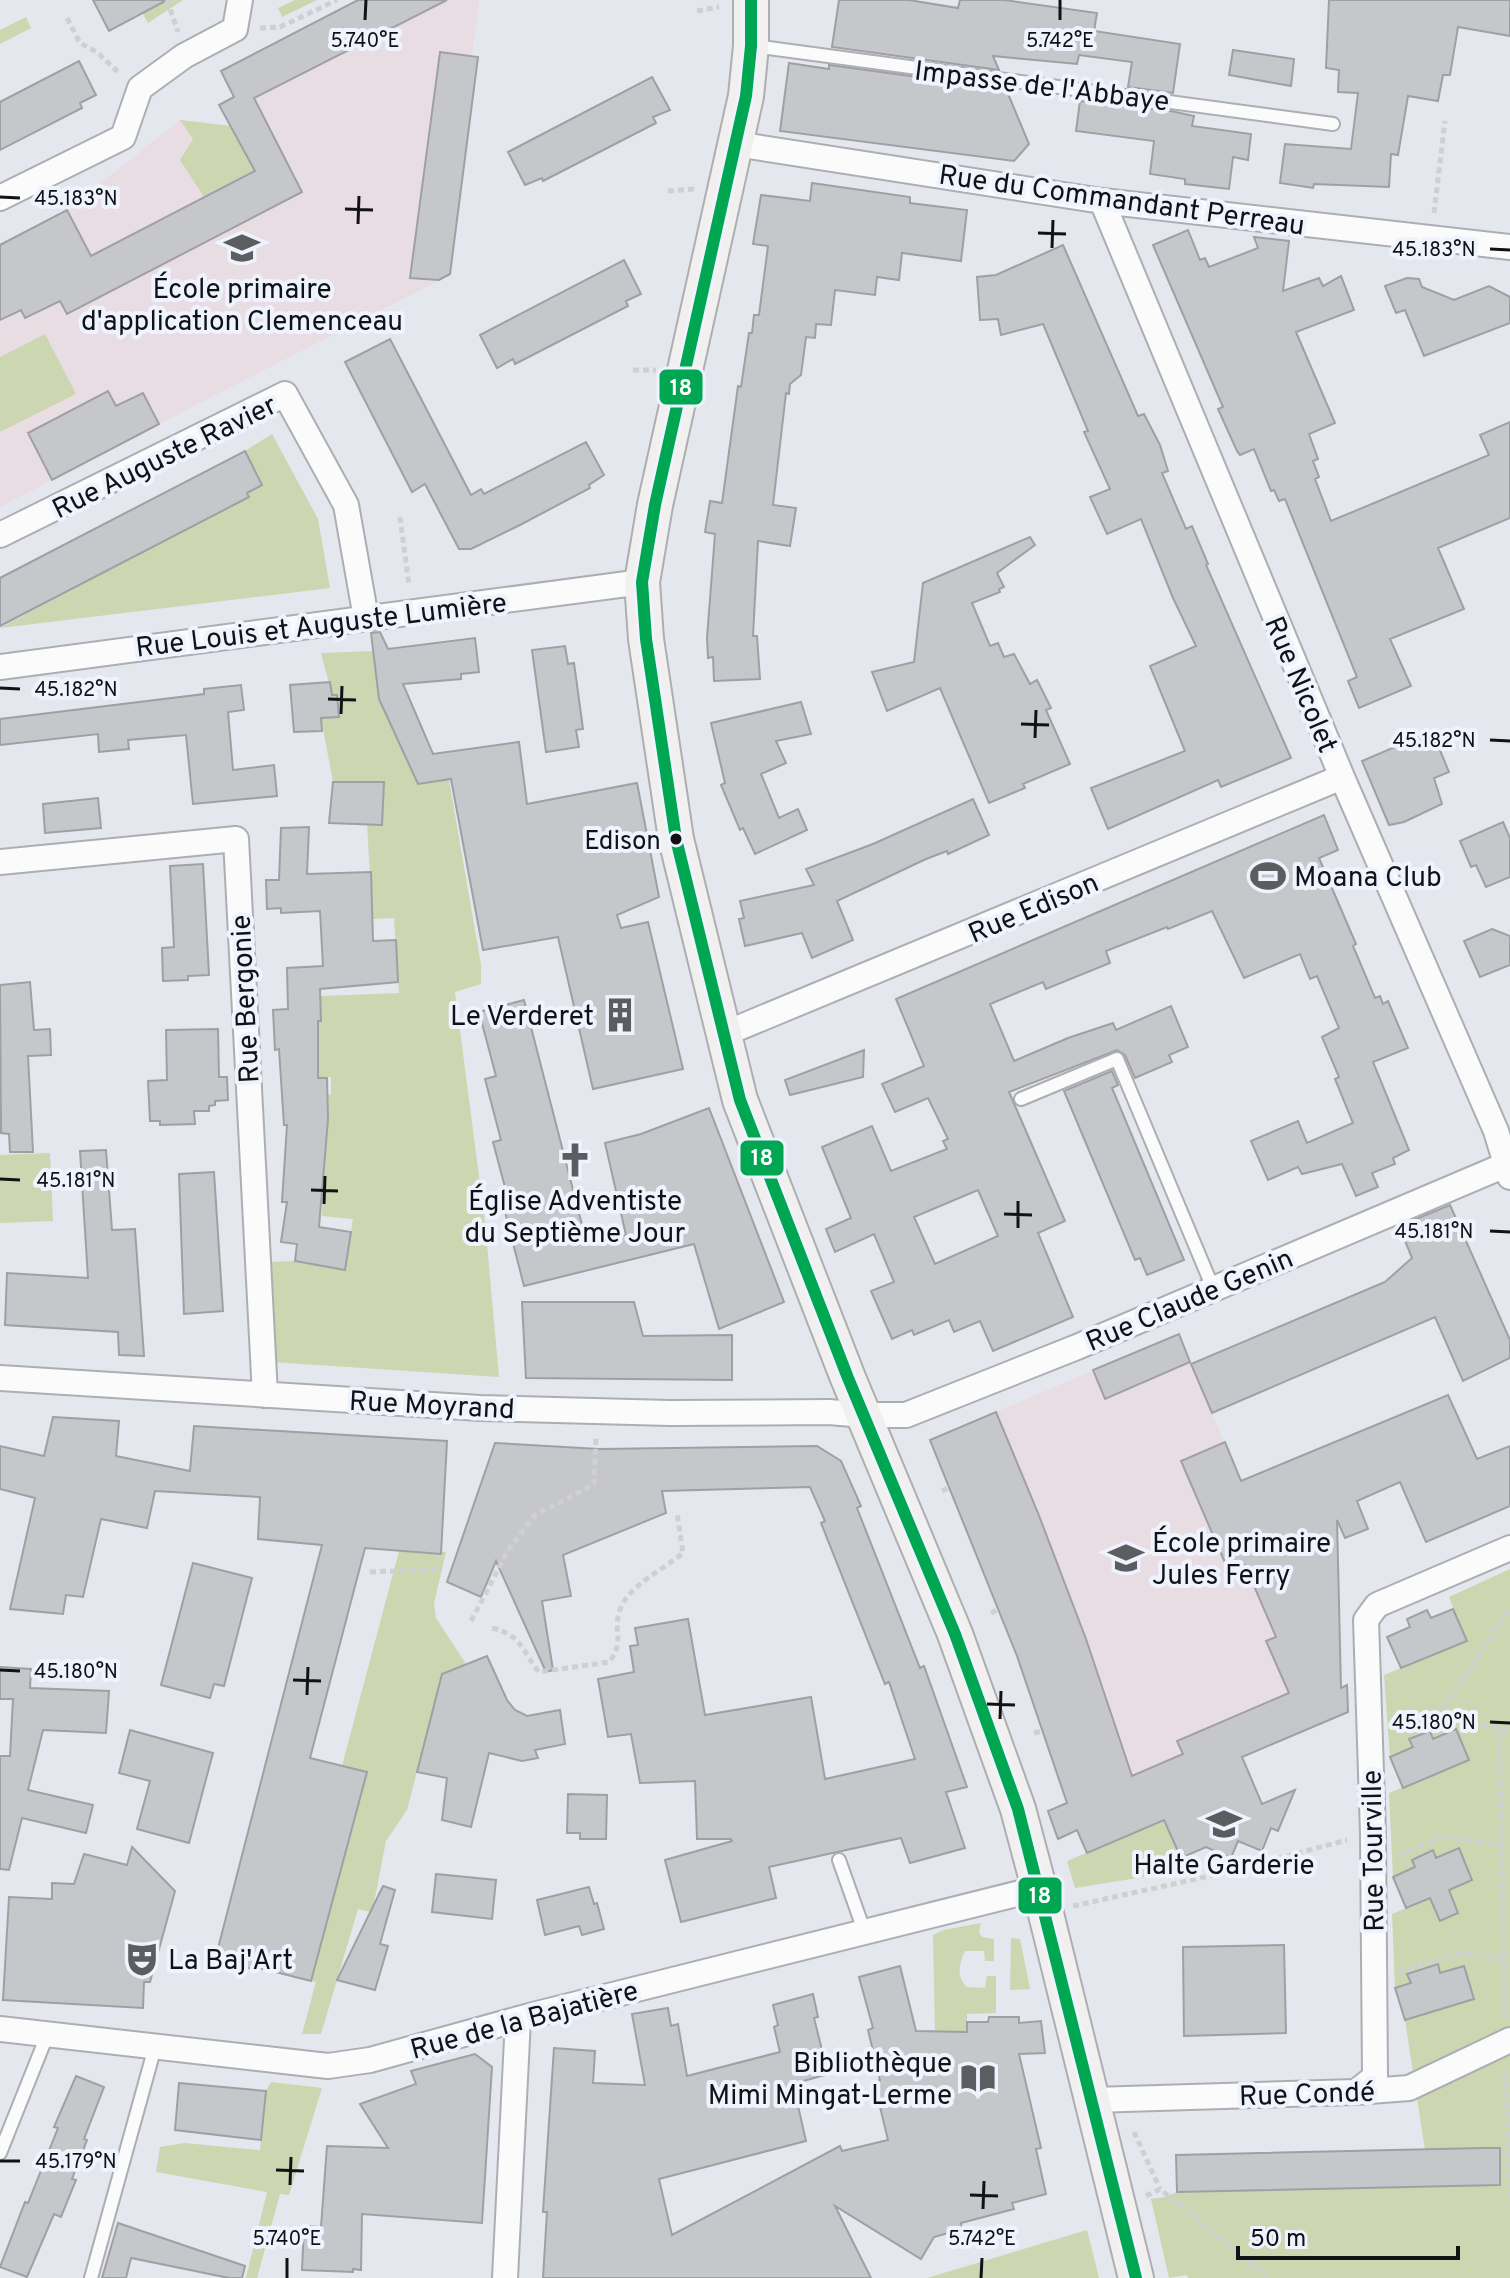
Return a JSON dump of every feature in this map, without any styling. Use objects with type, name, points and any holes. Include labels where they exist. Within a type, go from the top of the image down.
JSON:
[{"type":"street","points":[[0,198],[123,137],[140,88],[184,56],[235,29],[240,0]]},
{"type":"street","points":[[736,3],[751,46],[746,96],[655,505],[642,582],[646,639],[681,866],[745,1113],[864,1415],[955,1634],[1018,1809],[1136,2278]]},
{"type":"street","name":"Rue du Commandant Perreau","points":[[736,144],[1102,201],[1510,247]]},
{"type":"street","name":"Rue Nicolet","points":[[1102,201],[1509,1168]]},
{"type":"street","name":"Rue Auguste Ravier","points":[[0,535],[285,394],[346,505],[366,618]]},
{"type":"street","name":"Rue Louis et Auguste Lumière","points":[[0,667],[642,582]]},
{"type":"street","name":"Rue Edison","points":[[724,1034],[1342,777]]},
{"type":"street","name":"Rue Bergonie","points":[[0,862],[236,839],[265,1395]]},
{"type":"street","name":"Rue Claude Genin","points":[[864,1415],[906,1415],[1509,1168]]},
{"type":"street","name":"Rue Moyrand","points":[[0,1378],[480,1408],[670,1413],[819,1411],[864,1415]]},
{"type":"street","name":"Rue Tourville","points":[[1367,2092],[1375,2077],[1373,1834],[1366,1620],[1377,1605],[1510,1548]]},
{"type":"street","name":"Rue de la Bajatière","points":[[0,2029],[328,2066],[370,2060],[518,2019],[1040,1888]]},
{"type":"street","points":[[505,2278],[518,2019]]},
{"type":"street","name":"Rue Condé","points":[[1093,2100],[1367,2092],[1409,2088],[1508,2041]]},
{"type":"lane","name":"Impasse de l'Abbaye","points":[[751,46],[1333,124]]},
{"type":"lane","points":[[1021,1099],[1117,1059],[1213,1288]]},
{"type":"lane","points":[[839,1860],[865,1934]]},
{"type":"lane","points":[[0,2153],[48,2033]]},
{"type":"lane","points":[[91,2278],[155,2047]]},
{"type":"path","points":[[167,0],[176,24]]},
{"type":"path","points":[[235,29],[280,27],[337,0]]},
{"type":"path","points":[[697,11],[736,3]]},
{"type":"path","points":[[67,18],[80,43],[97,52],[120,74]]},
{"type":"path","points":[[1431,238],[1445,121]]},
{"type":"path","points":[[668,191],[694,189]]},
{"type":"path","points":[[633,370],[657,370]]},
{"type":"path","points":[[400,517],[409,586]]},
{"type":"path","points":[[471,1621],[509,1549],[534,1516],[594,1484],[597,1411]]},
{"type":"path","points":[[942,1491],[950,1487]]},
{"type":"path","points":[[492,1628],[506,1632],[520,1642],[539,1672],[609,1662],[618,1650],[618,1615],[628,1593],[683,1553],[677,1513]]},
{"type":"path","points":[[370,1572],[442,1569]]},
{"type":"path","points":[[1370,1743],[1438,1716],[1510,1608]]},
{"type":"path","points":[[991,1613],[999,1609]]},
{"type":"path","points":[[1438,1716],[1510,1731]]},
{"type":"path","points":[[1034,1733],[1042,1731]]},
{"type":"path","points":[[1499,1731],[1510,2204]]},
{"type":"path","points":[[1072,1907],[1219,1874],[1373,1834]]},
{"type":"path","points":[[1373,1866],[1442,1837],[1501,1845]]},
{"type":"path","points":[[1374,1979],[1463,1953],[1504,1960]]},
{"type":"path","points":[[1133,2128],[1160,2189],[1268,2278]]},
{"type":"path","points":[[1119,2210],[1160,2189]]},
{"type":"shaded area","points":[[358,0],[479,0],[472,56],[478,57],[450,275],[159,424],[150,406],[123,420],[107,391],[28,433],[52,480],[0,507],[0,320],[21,310],[25,318],[48,307],[86,245],[67,210],[180,120],[230,126],[219,105],[234,97],[221,71]]},
{"type":"shaded area","name":"École primaire Jules Ferry","points":[[1179,1334],[1271,1554],[1317,1698],[1133,1776],[1127,1760],[1060,1783],[1017,1656],[930,1440]]},
{"type":"green space","points":[[135,0],[183,0],[148,23]]},
{"type":"green space","points":[[295,0],[317,0],[282,17],[278,8]]},
{"type":"green space","points":[[26,17],[31,28],[0,44],[0,30]]},
{"type":"green space","points":[[180,120],[231,126],[255,171],[204,197],[180,160],[193,139]]},
{"type":"green space","points":[[45,334],[76,394],[0,432],[0,357]]},
{"type":"green space","points":[[272,434],[318,519],[330,588],[0,628],[248,497],[247,493],[262,484],[245,451]]},
{"type":"green space","points":[[373,651],[379,699],[418,784],[449,780],[481,965],[481,984],[455,992],[485,1222],[499,1377],[272,1362],[270,1262],[295,1261],[345,1269],[353,1219],[322,1216],[327,1095],[331,1094],[331,1077],[318,1078],[321,996],[399,993],[394,918],[373,919],[372,909],[367,824],[382,824],[384,782],[333,782],[321,718],[338,717],[337,695],[332,695],[321,653]]},
{"type":"green space","points":[[50,1153],[53,1221],[0,1223],[0,1155]]},
{"type":"green space","points":[[399,1551],[446,1552],[434,1603],[436,1618],[466,1664],[442,1674],[407,1810],[386,1841],[373,1908],[371,1912],[358,1909],[321,2034],[302,2034],[316,1982],[310,1981],[367,1773],[342,1766]]},
{"type":"green space","points":[[1510,1569],[1510,2278],[1188,2278],[1187,2275],[1169,2278],[1151,2199],[1177,2192],[1500,2184],[1499,2148],[1425,2150],[1405,2020],[1473,1998],[1463,1966],[1440,1973],[1438,1965],[1408,1975],[1410,1983],[1395,1988],[1392,1914],[1472,1880],[1436,1858],[1432,1851],[1412,1859],[1415,1867],[1393,1877],[1389,1793],[1469,1760],[1456,1729],[1433,1739],[1430,1731],[1410,1739],[1413,1747],[1390,1757],[1384,1675],[1466,1641],[1449,1597]]},
{"type":"green space","points":[[1165,1820],[1181,1858],[1181,1871],[1075,1888],[1067,1861]]},
{"type":"green space","points":[[981,1923],[979,1932],[982,1937],[994,1939],[994,1961],[985,1961],[984,1951],[965,1951],[960,1975],[967,1987],[985,1988],[987,1976],[996,1976],[996,2013],[967,2014],[967,2032],[935,2032],[933,1935]]},
{"type":"green space","points":[[1011,1938],[1020,1939],[1030,1989],[1010,1990]]},
{"type":"green space","points":[[271,2082],[322,2088],[289,2195],[280,2194],[257,2278],[246,2278],[267,2192],[156,2172],[160,2147],[184,2143],[260,2150],[266,2091]]},
{"type":"green space","points":[[1087,2230],[1099,2278],[927,2278]]},
{"type":"building","points":[[93,0],[167,0],[109,31]]},
{"type":"building","points":[[358,0],[447,0],[254,98],[302,192],[67,314],[60,301],[25,318],[21,310],[0,320],[0,245],[67,210],[91,256],[255,171],[219,105],[234,97],[221,71]]},
{"type":"building","points":[[839,0],[909,0],[958,8],[960,0],[1004,0],[1097,13],[1094,31],[1180,44],[1173,93],[1128,87],[1132,62],[1079,55],[1077,64],[993,56],[999,70],[832,47]]},
{"type":"building","points":[[1329,0],[1510,0],[1510,36],[1458,27],[1450,75],[1443,75],[1438,101],[1408,96],[1398,155],[1391,154],[1389,187],[1314,184],[1313,188],[1280,183],[1285,144],[1351,149],[1358,93],[1338,92],[1339,70],[1326,68]]},
{"type":"building","points":[[1233,50],[1294,59],[1291,86],[1229,75]]},
{"type":"building","points":[[440,52],[478,57],[450,274],[439,280],[410,278]]},
{"type":"building","points":[[79,61],[96,95],[80,103],[82,108],[0,150],[0,102]]},
{"type":"building","points":[[789,63],[829,69],[829,65],[1006,89],[1029,144],[1014,161],[780,131]]},
{"type":"building","points":[[652,77],[670,110],[653,117],[656,123],[543,181],[542,178],[525,185],[508,152]]},
{"type":"building","points":[[1080,101],[1171,111],[1194,116],[1192,126],[1251,134],[1248,160],[1233,157],[1229,189],[1185,184],[1185,179],[1150,174],[1154,141],[1076,131]]},
{"type":"building","points":[[812,183],[910,197],[910,203],[967,210],[961,261],[902,253],[899,280],[877,277],[875,295],[835,290],[831,325],[816,324],[815,338],[806,337],[801,375],[790,384],[789,394],[786,393],[773,505],[796,508],[790,546],[758,541],[753,636],[757,636],[760,679],[714,681],[713,657],[708,658],[707,638],[715,534],[705,532],[710,501],[722,503],[738,386],[741,387],[754,315],[759,315],[768,246],[753,244],[761,195],[810,201]]},
{"type":"building","points":[[1188,230],[1200,260],[1205,258],[1209,267],[1258,248],[1254,237],[1289,241],[1283,291],[1319,278],[1323,286],[1341,276],[1354,310],[1296,332],[1335,423],[1309,434],[1318,459],[1313,461],[1319,477],[1315,479],[1331,521],[1489,455],[1480,435],[1510,422],[1510,518],[1438,548],[1464,609],[1390,639],[1411,686],[1359,708],[1348,681],[1357,677],[1285,499],[1279,501],[1274,490],[1271,491],[1254,449],[1240,455],[1237,451],[1218,409],[1223,407],[1153,245]]},
{"type":"building","points":[[1063,245],[1138,416],[1144,414],[1160,445],[1168,471],[1162,473],[1186,529],[1192,526],[1206,565],[1291,758],[1221,787],[1218,780],[1108,829],[1091,788],[1185,751],[1150,666],[1196,646],[1141,519],[1107,534],[1090,497],[1110,489],[1084,432],[1088,431],[1043,324],[1001,335],[998,319],[980,320],[977,277],[996,275]]},
{"type":"building","points":[[624,260],[641,294],[626,301],[628,306],[515,364],[513,359],[497,368],[480,335]]},
{"type":"building","points":[[1407,278],[1419,279],[1422,287],[1454,300],[1489,286],[1510,297],[1510,323],[1424,356],[1405,310],[1396,313],[1385,286]]},
{"type":"building","points":[[390,339],[471,495],[481,489],[484,494],[586,442],[604,475],[589,485],[590,488],[520,525],[471,549],[459,549],[425,484],[412,492],[345,362]]},
{"type":"building","points":[[108,391],[116,406],[143,393],[159,424],[52,480],[28,433]]},
{"type":"building","points":[[245,451],[262,485],[247,493],[249,497],[0,626],[0,578]]},
{"type":"building","points":[[1030,537],[1035,545],[997,573],[1004,587],[999,589],[1000,592],[972,603],[990,646],[998,643],[1004,657],[1014,654],[1030,684],[1037,680],[1051,708],[1046,710],[1070,764],[989,803],[940,688],[887,711],[872,672],[914,662],[923,583]]},
{"type":"building","points":[[380,632],[388,649],[475,638],[479,672],[461,674],[461,679],[403,684],[433,754],[519,742],[527,804],[637,783],[659,897],[617,915],[621,928],[648,922],[683,1069],[593,1089],[558,937],[483,950],[451,779],[418,784],[379,699],[371,633]]},
{"type":"building","points":[[565,646],[568,664],[574,663],[583,729],[576,730],[579,747],[546,752],[532,650]]},
{"type":"building","points":[[330,682],[332,695],[337,695],[339,717],[321,718],[322,731],[294,732],[290,685]]},
{"type":"building","points":[[241,685],[244,710],[228,712],[233,770],[274,765],[277,796],[193,804],[186,735],[128,740],[129,749],[99,752],[98,734],[0,745],[0,719],[204,694],[204,689]]},
{"type":"building","points":[[801,702],[811,734],[776,741],[786,763],[761,774],[779,818],[798,809],[807,830],[755,854],[743,828],[740,830],[721,785],[725,783],[711,723]]},
{"type":"building","points":[[1432,731],[1449,772],[1434,778],[1442,804],[1404,822],[1389,825],[1362,761]]},
{"type":"building","points":[[333,782],[384,782],[382,825],[329,823]]},
{"type":"building","points":[[98,798],[101,828],[45,833],[43,804]]},
{"type":"building","points":[[973,799],[989,835],[948,854],[947,851],[926,859],[837,901],[853,940],[812,958],[802,933],[745,946],[739,919],[744,918],[740,901],[814,885],[806,869],[873,844]]},
{"type":"building","points":[[1324,815],[1338,850],[1319,858],[1356,944],[1353,946],[1375,998],[1380,996],[1383,1004],[1388,1001],[1408,1048],[1373,1062],[1409,1150],[1393,1158],[1395,1164],[1372,1173],[1378,1187],[1356,1196],[1342,1164],[1302,1174],[1298,1167],[1268,1180],[1251,1141],[1298,1121],[1307,1143],[1353,1123],[1335,1079],[1339,1077],[1322,1037],[1339,1028],[1317,976],[1310,979],[1300,954],[1244,978],[1212,911],[1167,927],[1106,951],[1110,963],[1046,989],[1043,982],[990,1004],[1014,1061],[1113,1023],[1116,1030],[1171,1006],[1188,1047],[1169,1055],[1172,1062],[1135,1078],[1125,1055],[1117,1050],[1009,1092],[1065,1221],[1038,1233],[1073,1317],[993,1351],[980,1321],[954,1332],[949,1320],[914,1335],[912,1330],[892,1339],[871,1291],[894,1282],[874,1234],[835,1252],[826,1229],[851,1218],[822,1147],[872,1126],[891,1171],[947,1149],[943,1141],[948,1139],[928,1098],[895,1112],[882,1084],[924,1066],[896,999]],"holes":[[[978,1190],[998,1236],[935,1264],[914,1217]]]},
{"type":"building","points":[[1503,822],[1510,838],[1510,877],[1486,887],[1476,865],[1471,867],[1460,841]]},
{"type":"building","points":[[309,827],[307,874],[371,872],[373,941],[396,940],[398,982],[320,989],[318,1078],[327,1078],[328,1119],[319,1227],[351,1232],[345,1270],[295,1261],[297,1244],[281,1242],[287,1202],[282,1202],[287,1125],[284,1125],[273,1010],[288,1009],[287,968],[323,966],[320,911],[281,913],[281,908],[267,909],[266,880],[279,880],[281,828]]},
{"type":"building","points":[[203,864],[209,975],[163,981],[162,948],[174,947],[170,866]]},
{"type":"building","points":[[1492,929],[1510,936],[1510,965],[1480,977],[1464,941]]},
{"type":"building","points":[[30,982],[34,1030],[50,1029],[51,1055],[28,1056],[33,1152],[10,1152],[9,1134],[1,1133],[0,985]]},
{"type":"building","points":[[524,1000],[587,1244],[626,1235],[605,1143],[641,1134],[709,1108],[784,1302],[719,1329],[694,1244],[524,1286],[505,1212],[511,1210],[493,1142],[501,1140],[485,1079],[496,1076],[479,1012]]},
{"type":"building","points":[[218,1029],[219,1077],[227,1077],[228,1100],[215,1101],[215,1105],[209,1106],[209,1111],[194,1111],[195,1124],[160,1125],[160,1121],[150,1121],[148,1081],[167,1080],[166,1030]]},
{"type":"building","points":[[864,1050],[863,1077],[790,1095],[785,1080]]},
{"type":"building","points":[[1112,1071],[1118,1085],[1112,1088],[1184,1260],[1147,1275],[1140,1258],[1135,1260],[1064,1091]]},
{"type":"building","points":[[106,1150],[112,1230],[135,1229],[144,1356],[119,1355],[118,1332],[5,1325],[7,1273],[88,1278],[80,1151]]},
{"type":"building","points":[[214,1172],[223,1311],[184,1314],[179,1174]]},
{"type":"building","points":[[1450,1205],[1510,1340],[1510,1358],[1463,1381],[1435,1317],[1212,1413],[1191,1364],[1385,1282],[1412,1258],[1399,1226]]},
{"type":"building","points":[[522,1302],[634,1302],[643,1336],[732,1335],[732,1380],[526,1378]]},
{"type":"building","points":[[1179,1334],[1190,1362],[1105,1399],[1093,1370]]},
{"type":"building","points":[[1448,1395],[1477,1459],[1510,1446],[1510,1506],[1426,1542],[1400,1482],[1357,1501],[1368,1529],[1345,1538],[1337,1520],[1341,1688],[1347,1685],[1348,1712],[1242,1757],[1262,1804],[1295,1790],[1278,1831],[1271,1828],[1262,1851],[1238,1841],[1231,1858],[1206,1847],[1181,1858],[1164,1820],[1087,1853],[1077,1830],[1058,1839],[1048,1811],[1067,1803],[1017,1656],[930,1440],[996,1412],[1086,1639],[1132,1776],[1183,1754],[1177,1741],[1289,1693],[1266,1641],[1276,1637],[1245,1565],[1229,1572],[1181,1461],[1225,1442],[1241,1481]]},
{"type":"building","points":[[53,1417],[119,1421],[116,1456],[190,1471],[194,1426],[447,1441],[441,1554],[365,1548],[310,1758],[367,1772],[311,1981],[215,1960],[322,1545],[258,1539],[260,1497],[155,1491],[147,1528],[101,1519],[83,1597],[66,1595],[63,1614],[10,1609],[35,1498],[0,1489],[0,1446],[44,1456]]},
{"type":"building","points":[[495,1443],[599,1449],[817,1446],[841,1461],[861,1506],[857,1508],[920,1668],[924,1666],[967,1787],[946,1792],[965,1848],[910,1863],[901,1838],[769,1867],[776,1898],[681,1922],[665,1860],[732,1841],[697,1839],[695,1781],[640,1783],[631,1734],[608,1737],[598,1679],[634,1672],[630,1646],[638,1645],[635,1628],[688,1619],[705,1715],[811,1697],[825,1779],[915,1759],[889,1682],[885,1684],[821,1523],[825,1521],[810,1487],[662,1491],[666,1513],[563,1555],[571,1596],[542,1601],[553,1670],[546,1672],[496,1561],[481,1597],[447,1582]]},
{"type":"building","points":[[193,1563],[252,1578],[224,1686],[214,1684],[210,1698],[161,1685]]},
{"type":"building","points":[[1453,1609],[1467,1641],[1401,1668],[1387,1637],[1410,1627],[1407,1619],[1427,1610],[1431,1618]]},
{"type":"building","points":[[487,1656],[507,1700],[515,1710],[527,1716],[560,1710],[565,1744],[535,1750],[538,1758],[522,1761],[489,1753],[471,1827],[442,1820],[447,1778],[417,1772],[442,1674]]},
{"type":"building","points":[[0,1667],[31,1669],[30,1688],[109,1691],[106,1733],[43,1730],[28,1790],[93,1805],[86,1833],[22,1818],[9,1870],[0,1869],[0,1756],[10,1756],[13,1699],[0,1699]]},
{"type":"building","points":[[1456,1729],[1469,1760],[1403,1788],[1390,1757],[1413,1747],[1409,1739],[1430,1731],[1433,1739]]},
{"type":"building","points":[[130,1730],[213,1753],[189,1843],[137,1829],[150,1781],[119,1773]]},
{"type":"building","points":[[568,1794],[607,1795],[606,1839],[580,1839],[580,1833],[567,1833]]},
{"type":"building","points":[[132,1847],[175,1891],[150,1982],[144,1982],[143,2008],[3,2000],[9,1897],[52,1899],[52,1883],[74,1884],[84,1854],[127,1865]]},
{"type":"building","points":[[1459,1848],[1472,1880],[1449,1890],[1458,1913],[1440,1921],[1430,1898],[1406,1908],[1393,1877],[1415,1867],[1412,1860],[1433,1850],[1436,1858]]},
{"type":"building","points":[[436,1874],[496,1880],[492,1919],[432,1912]]},
{"type":"building","points":[[383,1886],[395,1890],[380,1944],[388,1946],[375,1990],[337,1980]]},
{"type":"building","points":[[589,1887],[604,1929],[582,1935],[579,1926],[545,1935],[537,1900]]},
{"type":"building","points":[[1284,1945],[1286,2033],[1184,2036],[1183,1947]]},
{"type":"building","points":[[1438,1964],[1440,1973],[1464,1966],[1474,1999],[1405,2020],[1395,1988],[1411,1983],[1407,1974]]},
{"type":"building","points":[[900,1966],[916,2031],[967,2032],[967,2022],[988,2022],[989,2017],[1019,2017],[1019,2023],[1041,2021],[1045,2053],[1019,2054],[1041,2148],[1036,2149],[1046,2194],[1012,2203],[1014,2209],[961,2223],[962,2229],[934,2237],[921,2259],[835,2206],[871,2278],[543,2278],[547,2212],[543,2212],[554,2048],[595,2051],[593,2083],[645,2085],[632,2014],[668,2008],[671,2026],[678,2024],[687,2076],[780,2052],[773,2005],[813,1994],[818,2017],[814,2018],[828,2074],[793,2084],[806,2141],[659,2179],[672,2235],[840,2146],[842,2151],[888,2140],[874,2082],[880,2080],[868,2030],[873,2028],[859,1977]]},
{"type":"building","points":[[475,2054],[492,2067],[482,2223],[362,2214],[361,2270],[302,2270],[304,2226],[321,2227],[327,2146],[388,2148],[360,2104],[416,2084],[411,2071]]},
{"type":"building","points":[[76,2076],[104,2087],[84,2139],[87,2140],[72,2179],[76,2180],[61,2217],[54,2214],[27,2277],[0,2267],[58,2128],[54,2127]]},
{"type":"building","points":[[179,2083],[266,2091],[261,2140],[175,2130]]},
{"type":"building","points":[[1500,2148],[1500,2185],[1177,2192],[1176,2155]]},
{"type":"building","points":[[118,2223],[245,2266],[242,2278],[131,2258],[126,2278],[102,2278]]},
{"type":"transit line","name":"18","points":[[751,0],[746,96],[655,505],[642,582],[646,639],[676,839],[740,1100],[848,1378],[955,1634],[1018,1809],[1136,2278]]},
{"type":"place","name":"École primaire d'application Clemenceau","points":[[242,248]]},
{"type":"place","name":"Edison","points":[[676,839]]},
{"type":"place","name":"Moana Club","points":[[1268,876]]},
{"type":"place","name":"Le Verderet","points":[[620,1015]]},
{"type":"place","name":"Église Adventiste du Septième Jour","points":[[575,1160]]},
{"type":"place","name":"École primaire Jules Ferry","points":[[1126,1558]]},
{"type":"place","name":"Halte Garderie","points":[[1224,1824]]},
{"type":"place","name":"La Baj'Art","points":[[142,1959]]},
{"type":"place","name":"Bibliothèque Mimi Mingat-Lerme","points":[[978,2078]]}]
